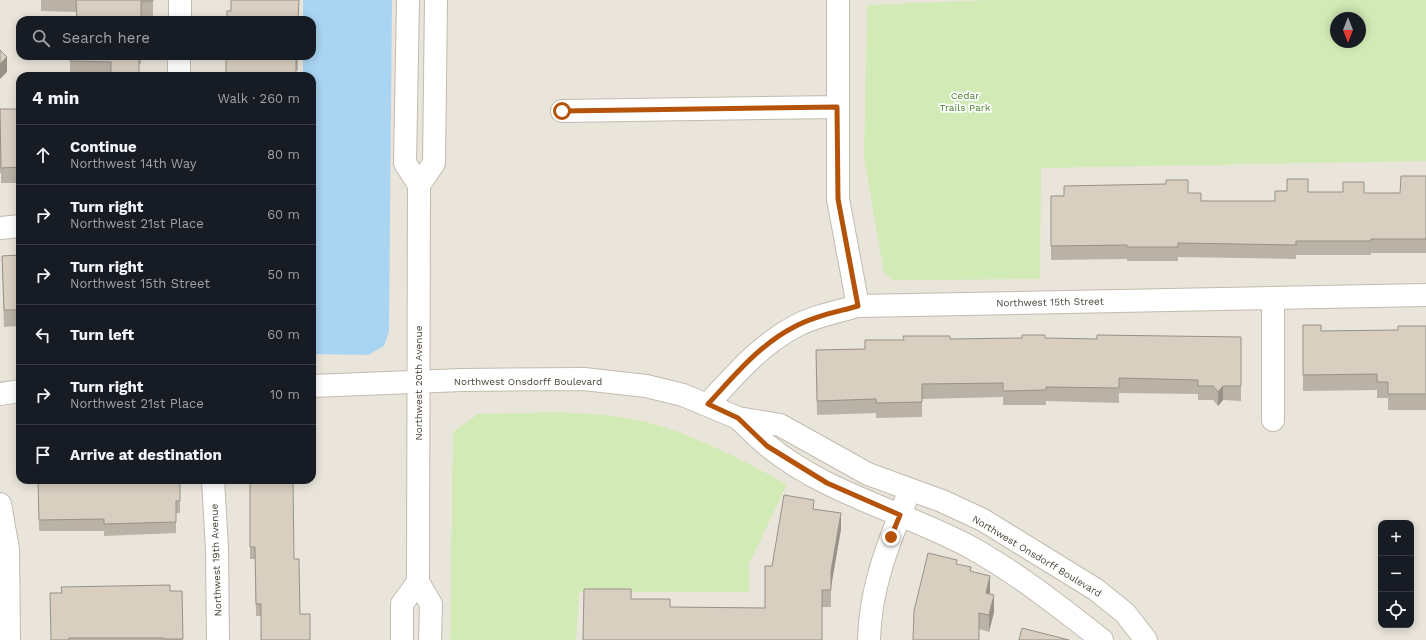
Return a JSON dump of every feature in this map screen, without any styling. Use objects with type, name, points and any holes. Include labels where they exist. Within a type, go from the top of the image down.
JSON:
[{"type":"street","points":[[180,0],[180,16]]},
{"type":"street","points":[[408,0],[406,163],[419,184],[434,163],[436,0]]},
{"type":"street","points":[[838,0],[838,199],[858,306]]},
{"type":"street","points":[[179,60],[179,72]]},
{"type":"street","points":[[562,111],[837,107]]},
{"type":"street","name":"Northwest 20th Avenue","points":[[418,582],[419,184]]},
{"type":"street","points":[[0,228],[16,226]]},
{"type":"street","name":"Northwest 15th Street","points":[[708,404],[751,357],[772,340],[796,326],[824,315],[858,306],[1426,295]]},
{"type":"street","points":[[1273,298],[1273,420]]},
{"type":"street","name":"Northwest Onsdorff Boulevard","points":[[316,386],[418,382],[584,379],[646,386],[708,404],[738,418],[780,425],[868,474],[942,502],[983,520],[1095,589],[1126,613],[1146,640]]},
{"type":"street","points":[[0,394],[16,392]]},
{"type":"street","name":"Northwest Onsdorff Boulevard","points":[[738,418],[767,446],[827,483],[931,528],[971,548],[1029,584],[1102,640]]},
{"type":"street","name":"Northwest 19th Avenue","points":[[213,484],[217,548],[218,640]]},
{"type":"street","points":[[869,640],[873,592],[880,566],[910,490]]},
{"type":"street","points":[[0,504],[9,562],[9,640]]},
{"type":"street","points":[[402,640],[402,604],[418,582],[431,604],[430,640]]},
{"type":"shaded area","points":[[0,0],[1426,0],[1426,640],[0,640]]},
{"type":"green space","name":"Cedar Trails Park","points":[[990,0],[1426,0],[1426,161],[1041,168],[1040,279],[892,280],[884,272],[864,159],[867,5]]},
{"type":"green space","points":[[559,412],[605,415],[650,423],[703,442],[787,484],[749,564],[749,592],[579,592],[576,640],[450,640],[453,432],[478,414]]},
{"type":"water","points":[[303,0],[392,0],[389,331],[384,346],[368,355],[316,354],[316,72],[303,72],[303,60],[316,60],[316,16],[303,16]]},
{"type":"building","points":[[76,0],[153,0],[141,1],[141,16],[77,16]]},
{"type":"building","points":[[231,0],[299,0],[298,16],[227,16],[227,11],[231,11]]},
{"type":"building","points":[[0,50],[7,57],[0,64]]},
{"type":"building","points":[[139,60],[139,72],[111,72],[111,62],[70,61]]},
{"type":"building","points":[[226,60],[296,60],[296,72],[226,72]]},
{"type":"building","points":[[0,109],[16,109],[16,167],[1,168]]},
{"type":"building","points":[[1401,176],[1426,176],[1426,239],[1296,241],[1296,245],[1178,243],[1178,247],[1127,247],[1127,245],[1051,246],[1051,196],[1064,196],[1064,186],[1166,184],[1166,180],[1188,180],[1188,193],[1201,193],[1201,201],[1275,201],[1275,191],[1287,191],[1287,179],[1308,179],[1308,192],[1343,192],[1343,182],[1364,182],[1364,193],[1400,193]]},
{"type":"building","points":[[16,255],[16,310],[4,310],[2,256]]},
{"type":"building","points":[[1303,325],[1321,325],[1321,331],[1398,330],[1398,326],[1426,326],[1426,394],[1388,394],[1388,382],[1377,382],[1377,374],[1303,375]]},
{"type":"building","points":[[1022,335],[1045,335],[1045,338],[1097,339],[1097,335],[1241,337],[1241,386],[1223,386],[1218,392],[1213,386],[1198,386],[1198,380],[1119,378],[1119,388],[1046,387],[1046,390],[1003,391],[1003,383],[922,384],[922,402],[876,403],[876,399],[817,401],[816,350],[865,349],[865,340],[904,340],[903,336],[950,336],[950,339],[1022,338]]},
{"type":"building","points":[[38,484],[180,484],[180,501],[176,501],[176,522],[104,524],[104,519],[39,520]]},
{"type":"building","points":[[250,484],[293,484],[294,559],[299,559],[300,614],[310,614],[310,640],[261,640],[261,604],[256,604],[255,547],[250,547]]},
{"type":"building","points":[[784,495],[814,500],[813,509],[841,513],[831,571],[831,590],[822,590],[822,640],[583,640],[584,589],[631,589],[631,599],[670,599],[670,607],[765,608],[765,566],[772,566]]},
{"type":"building","points":[[928,553],[957,560],[956,564],[971,567],[970,571],[990,576],[986,593],[994,595],[989,615],[979,613],[979,640],[913,640],[914,611]]},
{"type":"building","points":[[170,585],[170,591],[182,591],[183,639],[69,638],[69,640],[51,640],[50,593],[62,593],[61,587]]},
{"type":"building","points":[[1022,628],[1069,640],[1019,640]]},
{"type":"route","points":[[562,111],[837,107],[836,151],[838,199],[858,306],[824,315],[796,326],[772,340],[751,357],[708,404],[738,418],[767,446],[794,464],[827,483],[900,515],[891,537]]}]
